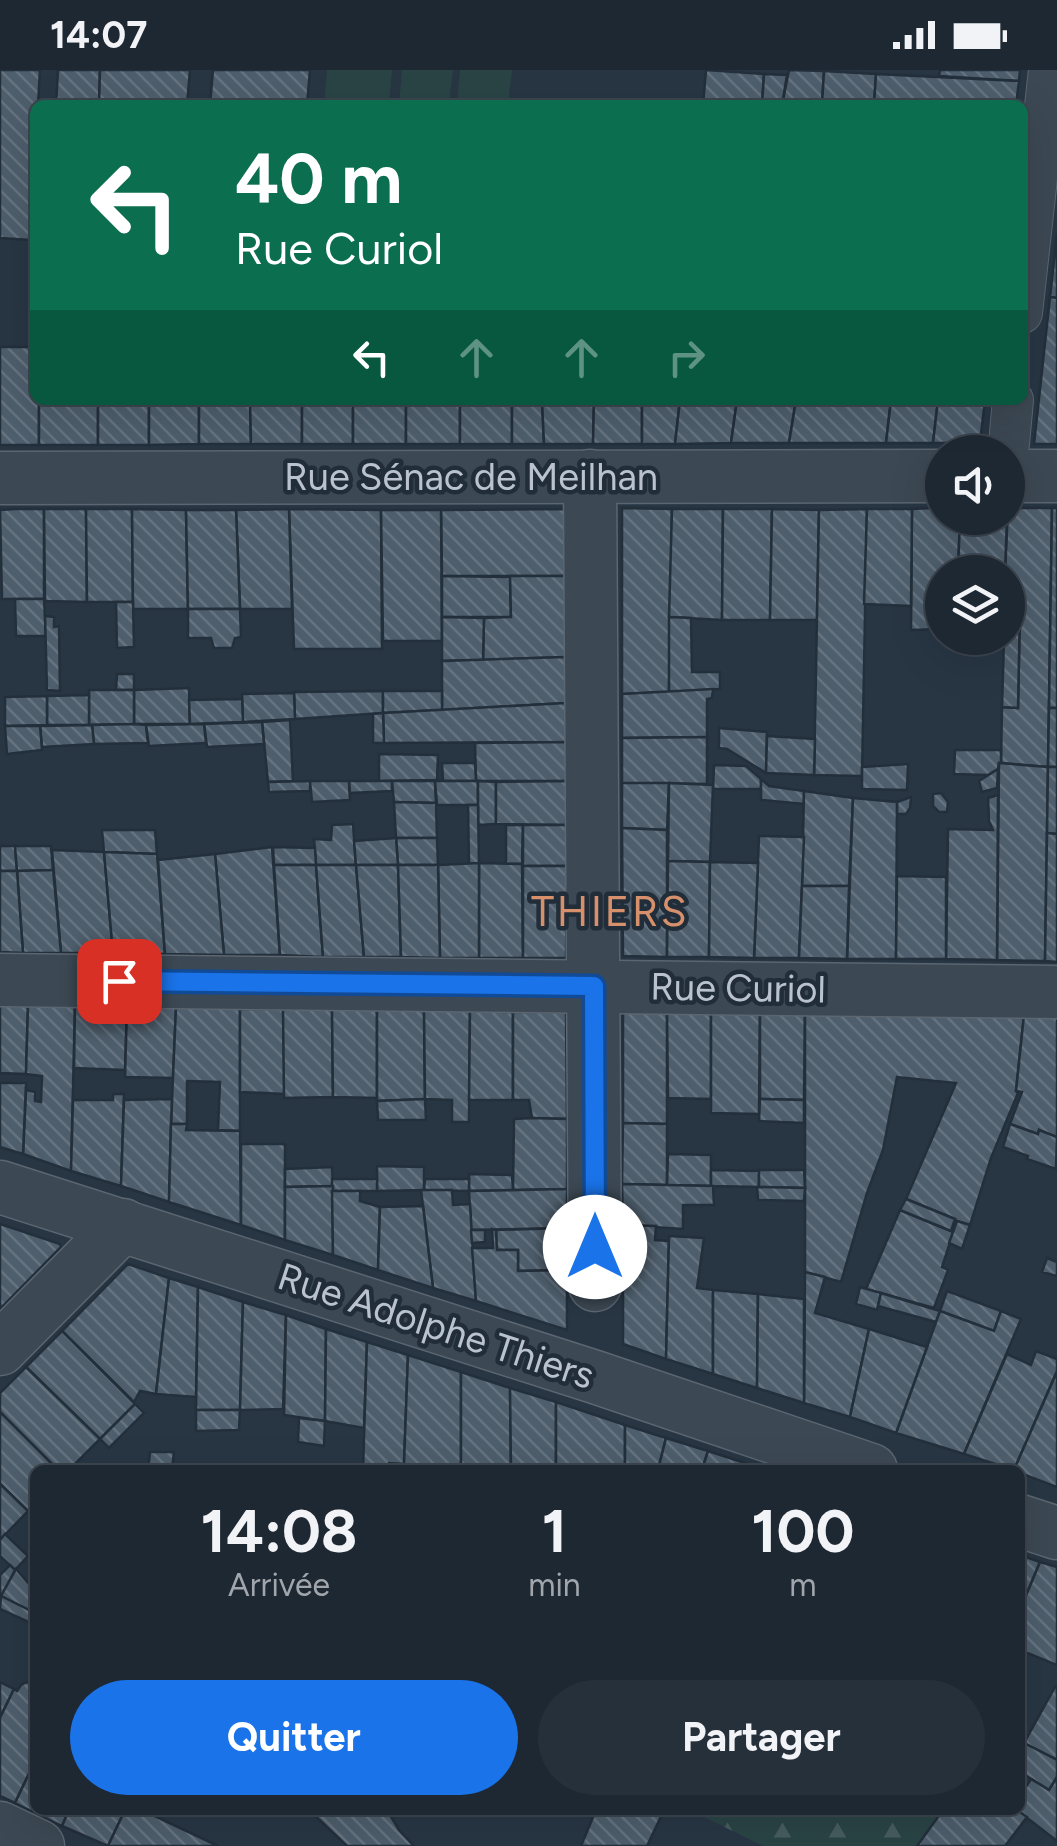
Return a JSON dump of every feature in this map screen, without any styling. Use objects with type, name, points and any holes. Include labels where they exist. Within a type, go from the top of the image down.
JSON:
[{"type":"street","points":[[1028,257],[1048,70]]},
{"type":"street","points":[[1010,435],[1013,405]]},
{"type":"street","points":[[590,476],[596,1285]]},
{"type":"street","name":"Rue Sénac de Meilhan","points":[[0,478],[925,476]]},
{"type":"street","points":[[1025,476],[1057,476]]},
{"type":"street","name":"Rue Curiol","points":[[0,980],[1057,992]]},
{"type":"street","name":"Rue Adolphe Thiers","points":[[0,1186],[595,1376],[856,1465]]},
{"type":"street","points":[[0,1348],[123,1225]]},
{"type":"street","points":[[1025,1522],[1057,1533]]},
{"type":"street","points":[[0,1828],[38,1846]]},
{"type":"green space","points":[[327,70],[392,70],[389,100],[324,100]]},
{"type":"green space","points":[[402,70],[453,70],[450,100],[399,100]]},
{"type":"green space","points":[[460,70],[512,70],[509,100],[457,100]]},
{"type":"green space","points":[[700,1815],[939,1815],[917,1846],[763,1846]]},
{"type":"building","points":[[0,70],[40,70],[38,100],[30,100],[30,240],[0,238]]},
{"type":"building","points":[[58,70],[100,70],[99,100],[56,100]]},
{"type":"building","points":[[100,70],[190,70],[187,100],[99,100]]},
{"type":"building","points":[[213,70],[310,70],[307,100],[210,100]]},
{"type":"building","points":[[706,70],[764,74],[762,100],[703,100]]},
{"type":"building","points":[[789,70],[824,71],[822,100],[783,100]]},
{"type":"building","points":[[940,70],[1020,70],[1019,81],[939,76]]},
{"type":"building","points":[[824,71],[876,74],[874,100],[822,100]]},
{"type":"building","points":[[764,74],[787,75],[783,100],[762,100]]},
{"type":"building","points":[[876,74],[1019,81],[1017,100],[874,100]]},
{"type":"building","points":[[1057,234],[1057,298],[1050,297]]},
{"type":"building","points":[[1050,297],[1057,298],[1057,444],[1034,444]]},
{"type":"building","points":[[0,347],[30,347],[30,405],[39,405],[39,445],[0,445]]},
{"type":"building","points":[[39,405],[98,405],[98,445],[39,445]]},
{"type":"building","points":[[98,405],[149,405],[149,445],[98,445]]},
{"type":"building","points":[[149,405],[199,405],[199,444],[149,445]]},
{"type":"building","points":[[199,405],[250,405],[251,444],[199,444]]},
{"type":"building","points":[[250,405],[302,405],[302,444],[251,444]]},
{"type":"building","points":[[302,405],[353,405],[353,444],[302,444]]},
{"type":"building","points":[[353,405],[406,405],[406,444],[353,444]]},
{"type":"building","points":[[406,405],[460,405],[460,444],[406,444]]},
{"type":"building","points":[[460,405],[512,405],[512,444],[460,444]]},
{"type":"building","points":[[512,405],[542,405],[544,444],[512,444]]},
{"type":"building","points":[[542,405],[594,405],[593,444],[544,444]]},
{"type":"building","points":[[594,405],[642,405],[642,444],[593,444]]},
{"type":"building","points":[[642,405],[679,405],[675,444],[642,444]]},
{"type":"building","points":[[679,405],[736,405],[731,443],[675,444]]},
{"type":"building","points":[[736,405],[795,405],[789,443],[731,443]]},
{"type":"building","points":[[795,405],[890,405],[886,443],[789,443]]},
{"type":"building","points":[[890,405],[937,405],[934,435],[925,435],[925,443],[886,443]]},
{"type":"building","points":[[937,405],[984,405],[981,435],[934,435]]},
{"type":"building","points":[[622,508],[672,509],[669,692],[622,694]]},
{"type":"building","points":[[1025,508],[1052,508],[1048,767],[1001,763],[1002,707],[1018,708],[1019,655],[1025,655],[1025,555],[1006,555],[1007,535],[1025,535]]},
{"type":"building","points":[[1052,508],[1057,508],[1057,708],[1049,708]]},
{"type":"building","points":[[44,509],[44,599],[2,599],[0,510]]},
{"type":"building","points":[[44,509],[86,509],[87,602],[45,601]]},
{"type":"building","points":[[86,509],[132,509],[133,602],[87,602]]},
{"type":"building","points":[[132,509],[186,510],[188,609],[133,609]]},
{"type":"building","points":[[289,509],[381,510],[382,649],[294,649]]},
{"type":"building","points":[[289,509],[292,609],[240,609],[236,510]]},
{"type":"building","points":[[567,509],[567,576],[442,576],[441,510]]},
{"type":"building","points":[[672,509],[723,509],[722,620],[669,617]]},
{"type":"building","points":[[723,509],[772,509],[770,620],[722,620]]},
{"type":"building","points":[[772,509],[819,510],[817,620],[770,620]]},
{"type":"building","points":[[867,509],[862,776],[814,775],[819,510]]},
{"type":"building","points":[[867,509],[912,509],[911,606],[864,604]]},
{"type":"building","points":[[912,509],[925,509],[925,535],[959,535],[959,555],[925,555],[925,630],[911,630]]},
{"type":"building","points":[[186,510],[236,510],[240,609],[188,609]]},
{"type":"building","points":[[381,510],[441,510],[442,641],[383,641]]},
{"type":"building","points":[[959,535],[1006,535],[1006,555],[959,555]]},
{"type":"building","points":[[442,576],[510,577],[511,617],[442,617]]},
{"type":"building","points":[[510,576],[567,576],[566,657],[483,660],[484,618],[511,617]]},
{"type":"building","points":[[15,599],[44,599],[46,636],[16,636]]},
{"type":"building","points":[[116,602],[133,602],[134,647],[117,648]]},
{"type":"building","points":[[188,609],[240,609],[241,637],[235,638],[232,648],[214,648],[211,638],[188,638]]},
{"type":"building","points":[[45,616],[54,617],[54,627],[59,626],[60,691],[47,690]]},
{"type":"building","points":[[442,617],[484,618],[483,660],[442,661]]},
{"type":"building","points":[[669,617],[691,618],[692,672],[720,672],[720,689],[669,692]]},
{"type":"building","points":[[1004,655],[1019,655],[1018,708],[1002,707]]},
{"type":"building","points":[[566,657],[566,703],[442,710],[442,661]]},
{"type":"building","points":[[117,674],[134,674],[134,690],[116,690]]},
{"type":"building","points":[[189,688],[190,724],[134,724],[134,690]]},
{"type":"building","points":[[713,689],[712,698],[707,699],[707,737],[622,738],[622,694]]},
{"type":"building","points":[[89,690],[134,690],[134,724],[89,725]]},
{"type":"building","points":[[383,691],[383,713],[295,719],[294,692]]},
{"type":"building","points":[[383,691],[442,691],[442,710],[383,713]]},
{"type":"building","points":[[294,693],[295,719],[243,722],[242,694]]},
{"type":"building","points":[[89,695],[89,725],[47,725],[47,696]]},
{"type":"building","points":[[47,696],[47,725],[5,726],[5,697]]},
{"type":"building","points":[[242,699],[243,722],[190,724],[189,700]]},
{"type":"building","points":[[566,703],[567,742],[384,743],[383,713]]},
{"type":"building","points":[[1049,708],[1057,708],[1057,767],[1048,767]]},
{"type":"building","points":[[383,713],[384,743],[373,743],[373,714]]},
{"type":"building","points":[[290,720],[293,781],[268,782],[262,722]]},
{"type":"building","points":[[262,722],[264,744],[207,747],[204,724]]},
{"type":"building","points":[[204,724],[206,743],[149,746],[146,725]]},
{"type":"building","points":[[92,725],[146,725],[148,743],[94,744]]},
{"type":"building","points":[[92,725],[94,744],[42,747],[40,726]]},
{"type":"building","points":[[5,726],[40,726],[42,750],[7,754]]},
{"type":"building","points":[[719,728],[767,732],[766,773],[719,748]]},
{"type":"building","points":[[767,736],[815,739],[814,775],[766,773]]},
{"type":"building","points":[[707,737],[707,784],[622,783],[622,738]]},
{"type":"building","points":[[567,742],[567,781],[476,781],[475,743]]},
{"type":"building","points":[[955,750],[1001,750],[1001,763],[988,775],[954,774]]},
{"type":"building","points":[[379,754],[438,755],[437,780],[379,781]]},
{"type":"building","points":[[442,763],[475,763],[476,781],[443,781]]},
{"type":"building","points":[[999,763],[1048,767],[1045,961],[997,960]]},
{"type":"building","points":[[908,764],[907,790],[862,789],[862,767]]},
{"type":"building","points":[[714,765],[746,766],[761,779],[761,789],[713,789]]},
{"type":"building","points":[[1048,767],[1057,767],[1057,834],[1047,833]]},
{"type":"building","points":[[998,769],[997,788],[982,792],[979,781]]},
{"type":"building","points":[[761,779],[769,786],[804,791],[804,804],[761,800]]},
{"type":"building","points":[[310,781],[310,791],[269,792],[268,782]]},
{"type":"building","points":[[310,781],[349,781],[350,800],[312,802]]},
{"type":"building","points":[[349,781],[392,781],[392,791],[350,793]]},
{"type":"building","points":[[392,781],[435,781],[436,803],[394,802]]},
{"type":"building","points":[[435,781],[478,781],[478,805],[437,805]]},
{"type":"building","points":[[478,781],[496,782],[496,824],[478,825]]},
{"type":"building","points":[[567,781],[566,825],[496,824],[496,782]]},
{"type":"building","points":[[622,783],[669,783],[667,830],[622,828]]},
{"type":"building","points":[[669,783],[713,785],[710,862],[668,861]]},
{"type":"building","points":[[804,791],[853,798],[849,886],[802,886]]},
{"type":"building","points":[[941,793],[948,802],[947,812],[939,812],[933,806],[933,794]]},
{"type":"building","points":[[998,795],[997,960],[946,959],[948,829],[993,830],[988,798]]},
{"type":"building","points":[[911,797],[906,814],[897,814],[897,802]]},
{"type":"building","points":[[853,798],[897,802],[896,959],[847,959]]},
{"type":"building","points":[[394,802],[436,803],[437,838],[396,838]]},
{"type":"building","points":[[468,805],[478,805],[479,863],[469,864]]},
{"type":"building","points":[[353,824],[356,865],[316,865],[314,839],[331,840],[332,825]]},
{"type":"building","points":[[506,825],[523,825],[522,864],[506,864]]},
{"type":"building","points":[[523,825],[566,825],[567,866],[523,866]]},
{"type":"building","points":[[622,828],[667,830],[667,957],[623,956]]},
{"type":"building","points":[[102,830],[155,830],[157,854],[104,852]]},
{"type":"building","points":[[1047,833],[1057,834],[1057,962],[1045,961]]},
{"type":"building","points":[[759,836],[804,837],[799,958],[754,958]]},
{"type":"building","points":[[396,838],[437,838],[438,865],[398,865]]},
{"type":"building","points":[[396,838],[398,865],[356,865],[354,841]]},
{"type":"building","points":[[0,846],[15,846],[17,871],[0,871]]},
{"type":"building","points":[[15,846],[51,846],[53,870],[17,871]]},
{"type":"building","points":[[272,847],[280,955],[224,955],[215,854]]},
{"type":"building","points":[[273,847],[315,848],[316,865],[274,865]]},
{"type":"building","points":[[52,850],[104,852],[113,953],[61,953]]},
{"type":"building","points":[[104,852],[157,854],[165,954],[113,953]]},
{"type":"building","points":[[215,854],[224,955],[165,954],[158,860]]},
{"type":"building","points":[[668,861],[710,862],[709,957],[667,957]]},
{"type":"building","points":[[710,862],[758,863],[754,958],[709,957]]},
{"type":"building","points":[[479,863],[522,864],[523,958],[479,958]]},
{"type":"building","points":[[479,863],[479,958],[440,958],[438,865]]},
{"type":"building","points":[[274,865],[316,865],[323,957],[280,955]]},
{"type":"building","points":[[316,865],[356,865],[364,957],[323,957]]},
{"type":"building","points":[[356,865],[398,865],[401,957],[364,957]]},
{"type":"building","points":[[398,865],[438,865],[440,958],[401,957]]},
{"type":"building","points":[[523,866],[567,866],[566,958],[523,958]]},
{"type":"building","points":[[53,870],[61,953],[23,953],[17,871]]},
{"type":"building","points":[[0,871],[17,871],[23,953],[0,952]]},
{"type":"building","points":[[897,876],[946,877],[946,959],[896,959]]},
{"type":"building","points":[[802,886],[849,886],[847,959],[799,958]]},
{"type":"building","points":[[0,1005],[28,1006],[26,1074],[0,1073]]},
{"type":"building","points":[[28,1006],[75,1006],[71,1171],[23,1154],[26,1090],[35,1092],[35,1101],[41,1102],[42,1076],[26,1074]]},
{"type":"building","points":[[75,1006],[127,1007],[125,1070],[74,1068]]},
{"type":"building","points":[[127,1007],[176,1007],[173,1078],[125,1077]]},
{"type":"building","points":[[176,1007],[240,1009],[240,1131],[218,1130],[220,1082],[187,1081],[187,1124],[171,1124]]},
{"type":"building","points":[[240,1009],[283,1009],[285,1094],[240,1092]]},
{"type":"building","points":[[283,1009],[332,1009],[333,1097],[284,1098]]},
{"type":"building","points":[[332,1009],[377,1010],[377,1098],[333,1097]]},
{"type":"building","points":[[377,1010],[424,1010],[425,1099],[377,1101]]},
{"type":"building","points":[[424,1010],[470,1011],[469,1122],[452,1122],[452,1100],[425,1099]]},
{"type":"building","points":[[623,1010],[667,1010],[667,1124],[623,1123]]},
{"type":"building","points":[[667,1010],[711,1011],[711,1099],[668,1098]]},
{"type":"building","points":[[470,1011],[513,1012],[513,1100],[469,1100]]},
{"type":"building","points":[[711,1011],[760,1012],[759,1114],[711,1113]]},
{"type":"building","points":[[513,1012],[566,1012],[567,1119],[532,1118],[529,1100],[513,1100]]},
{"type":"building","points":[[760,1012],[805,1013],[804,1100],[760,1099]]},
{"type":"building","points":[[805,1013],[1024,1015],[1018,1093],[991,1158],[970,1225],[957,1221],[942,1267],[948,1270],[934,1308],[866,1289],[900,1210],[951,1231],[955,1219],[906,1199],[956,1083],[897,1077],[883,1150],[841,1282],[805,1272]]},
{"type":"building","points":[[1024,1015],[1057,1015],[1057,1137],[1010,1124],[1022,1092],[1016,1091]]},
{"type":"building","points":[[0,1083],[26,1083],[23,1154],[0,1147]]},
{"type":"building","points":[[113,1094],[124,1094],[121,1186],[71,1171],[73,1100],[113,1100]]},
{"type":"building","points":[[172,1099],[169,1202],[121,1186],[124,1100]]},
{"type":"building","points":[[425,1099],[426,1120],[378,1120],[377,1101]]},
{"type":"building","points":[[760,1099],[804,1100],[804,1123],[759,1121]]},
{"type":"building","points":[[514,1119],[567,1119],[567,1189],[513,1190]]},
{"type":"building","points":[[623,1123],[667,1124],[667,1185],[622,1184]]},
{"type":"building","points":[[171,1124],[187,1124],[186,1130],[240,1131],[241,1225],[169,1202]]},
{"type":"building","points":[[1010,1124],[1057,1137],[1056,1169],[1003,1147]]},
{"type":"building","points":[[241,1144],[285,1144],[285,1240],[241,1225]]},
{"type":"building","points":[[668,1154],[711,1155],[711,1186],[667,1185]]},
{"type":"building","points":[[377,1166],[424,1167],[424,1190],[377,1191]]},
{"type":"building","points":[[332,1167],[333,1186],[285,1187],[285,1169]]},
{"type":"building","points":[[711,1170],[759,1171],[759,1187],[711,1186]]},
{"type":"building","points":[[759,1170],[804,1170],[805,1188],[759,1187]]},
{"type":"building","points":[[469,1174],[512,1175],[513,1190],[469,1191]]},
{"type":"building","points":[[332,1179],[377,1179],[377,1191],[332,1191]]},
{"type":"building","points":[[425,1179],[469,1179],[469,1191],[424,1190]]},
{"type":"building","points":[[622,1184],[713,1186],[714,1205],[683,1205],[683,1229],[623,1225]]},
{"type":"building","points":[[333,1186],[333,1255],[285,1240],[285,1187]]},
{"type":"building","points":[[757,1187],[805,1188],[804,1201],[758,1200]]},
{"type":"building","points":[[567,1189],[567,1228],[471,1230],[469,1191]]},
{"type":"building","points":[[421,1190],[452,1190],[453,1205],[470,1204],[476,1301],[433,1288]]},
{"type":"building","points":[[332,1191],[360,1191],[360,1201],[380,1207],[378,1270],[333,1255]]},
{"type":"building","points":[[906,1199],[955,1219],[951,1231],[900,1210]]},
{"type":"building","points":[[423,1206],[433,1288],[378,1270],[380,1207]]},
{"type":"building","points":[[957,1221],[970,1225],[962,1249],[949,1243]]},
{"type":"building","points":[[0,1224],[61,1247],[0,1309]]},
{"type":"building","points":[[623,1225],[656,1226],[655,1240],[669,1241],[666,1359],[623,1344]]},
{"type":"building","points":[[567,1228],[567,1270],[518,1271],[518,1250],[496,1248],[496,1230]]},
{"type":"building","points":[[492,1229],[496,1230],[497,1250],[518,1250],[518,1271],[567,1270],[567,1330],[476,1301],[472,1248],[493,1248]]},
{"type":"building","points":[[471,1230],[485,1230],[485,1242],[472,1243]]},
{"type":"building","points":[[669,1236],[704,1238],[697,1288],[713,1290],[713,1374],[666,1359]]},
{"type":"building","points":[[1047,1258],[1057,1262],[1057,1276],[1042,1272]]},
{"type":"building","points":[[128,1264],[169,1278],[156,1394],[140,1391],[134,1402],[62,1331]]},
{"type":"building","points":[[805,1272],[825,1277],[815,1313],[869,1329],[850,1417],[804,1403]]},
{"type":"building","points":[[169,1278],[198,1287],[196,1397],[156,1394]]},
{"type":"building","points":[[198,1287],[243,1302],[240,1410],[196,1410]]},
{"type":"building","points":[[860,1287],[881,1293],[877,1310],[856,1304]]},
{"type":"building","points":[[713,1290],[758,1294],[757,1388],[713,1374]]},
{"type":"building","points":[[947,1291],[1001,1311],[994,1331],[940,1311]]},
{"type":"building","points":[[881,1293],[940,1311],[936,1322],[878,1306]]},
{"type":"building","points":[[758,1294],[804,1299],[804,1403],[757,1388]]},
{"type":"building","points":[[243,1302],[286,1315],[283,1409],[240,1410]]},
{"type":"building","points":[[940,1311],[994,1331],[1001,1311],[1021,1319],[964,1454],[896,1433]]},
{"type":"building","points":[[286,1315],[326,1329],[325,1421],[284,1415]]},
{"type":"building","points":[[326,1329],[367,1342],[364,1428],[325,1421]]},
{"type":"building","points":[[869,1329],[927,1347],[896,1433],[850,1417]]},
{"type":"building","points":[[62,1331],[135,1404],[100,1439],[26,1367]]},
{"type":"building","points":[[367,1342],[408,1355],[404,1464],[363,1465]]},
{"type":"building","points":[[1036,1351],[1057,1359],[1057,1371],[1016,1465],[998,1465],[964,1454],[1007,1354],[1031,1365]]},
{"type":"building","points":[[408,1355],[461,1372],[461,1465],[404,1464]]},
{"type":"building","points":[[26,1367],[100,1439],[74,1465],[53,1465],[0,1412],[0,1393]]},
{"type":"building","points":[[461,1372],[510,1388],[511,1465],[461,1465]]},
{"type":"building","points":[[1056,1374],[1057,1487],[1025,1475],[1025,1465],[1016,1465]]},
{"type":"building","points":[[510,1388],[556,1402],[556,1465],[511,1465]]},
{"type":"building","points":[[556,1402],[625,1425],[625,1465],[556,1465]]},
{"type":"building","points":[[135,1404],[144,1413],[109,1448],[100,1439]]},
{"type":"building","points":[[196,1410],[240,1410],[239,1430],[196,1431]]},
{"type":"building","points":[[0,1412],[53,1465],[30,1465],[28,1511],[0,1484]]},
{"type":"building","points":[[299,1418],[325,1421],[324,1446],[298,1442]]},
{"type":"building","points":[[625,1425],[666,1438],[659,1465],[625,1465]]},
{"type":"building","points":[[666,1438],[708,1451],[704,1465],[659,1465]]},
{"type":"building","points":[[708,1451],[748,1464],[748,1465],[704,1465]]},
{"type":"building","points":[[150,1452],[174,1452],[173,1465],[149,1465]]},
{"type":"building","points":[[0,1484],[28,1511],[0,1540]]},
{"type":"building","points":[[5,1534],[28,1556],[15,1570],[0,1556],[0,1540]]},
{"type":"building","points":[[1025,1557],[1040,1562],[1025,1598]]},
{"type":"building","points":[[1040,1562],[1057,1567],[1057,1665],[1025,1652],[1025,1598]]},
{"type":"building","points":[[10,1565],[15,1570],[0,1600],[0,1575]]},
{"type":"building","points":[[16,1569],[30,1585],[30,1610],[1,1596]]},
{"type":"building","points":[[1,1596],[30,1610],[30,1623],[0,1609]]},
{"type":"building","points":[[0,1682],[14,1689],[0,1718]]},
{"type":"building","points":[[30,1683],[30,1772],[15,1803],[0,1796],[0,1718],[14,1689],[17,1691],[21,1685]]},
{"type":"building","points":[[1055,1687],[1057,1687],[1057,1760],[1025,1741]]},
{"type":"building","points":[[1025,1744],[1057,1760],[1057,1777],[1049,1790],[1025,1775]]},
{"type":"building","points":[[30,1772],[30,1810],[15,1803]]},
{"type":"building","points":[[1057,1777],[1057,1841],[1023,1815],[1025,1788],[1031,1779],[1049,1790]]},
{"type":"building","points":[[40,1815],[67,1815],[62,1826]]},
{"type":"building","points":[[67,1815],[123,1815],[108,1846],[62,1826]]},
{"type":"building","points":[[123,1815],[153,1815],[218,1846],[108,1846]]},
{"type":"building","points":[[314,1815],[390,1815],[414,1846],[347,1846]]},
{"type":"building","points":[[594,1815],[662,1815],[647,1846],[581,1846]]},
{"type":"building","points":[[939,1815],[1027,1817],[1005,1846],[917,1846]]},
{"type":"district","name":"THIERS","points":[[610,911]]},
{"type":"route","points":[[119,981],[594,986],[595,1247]]}]
